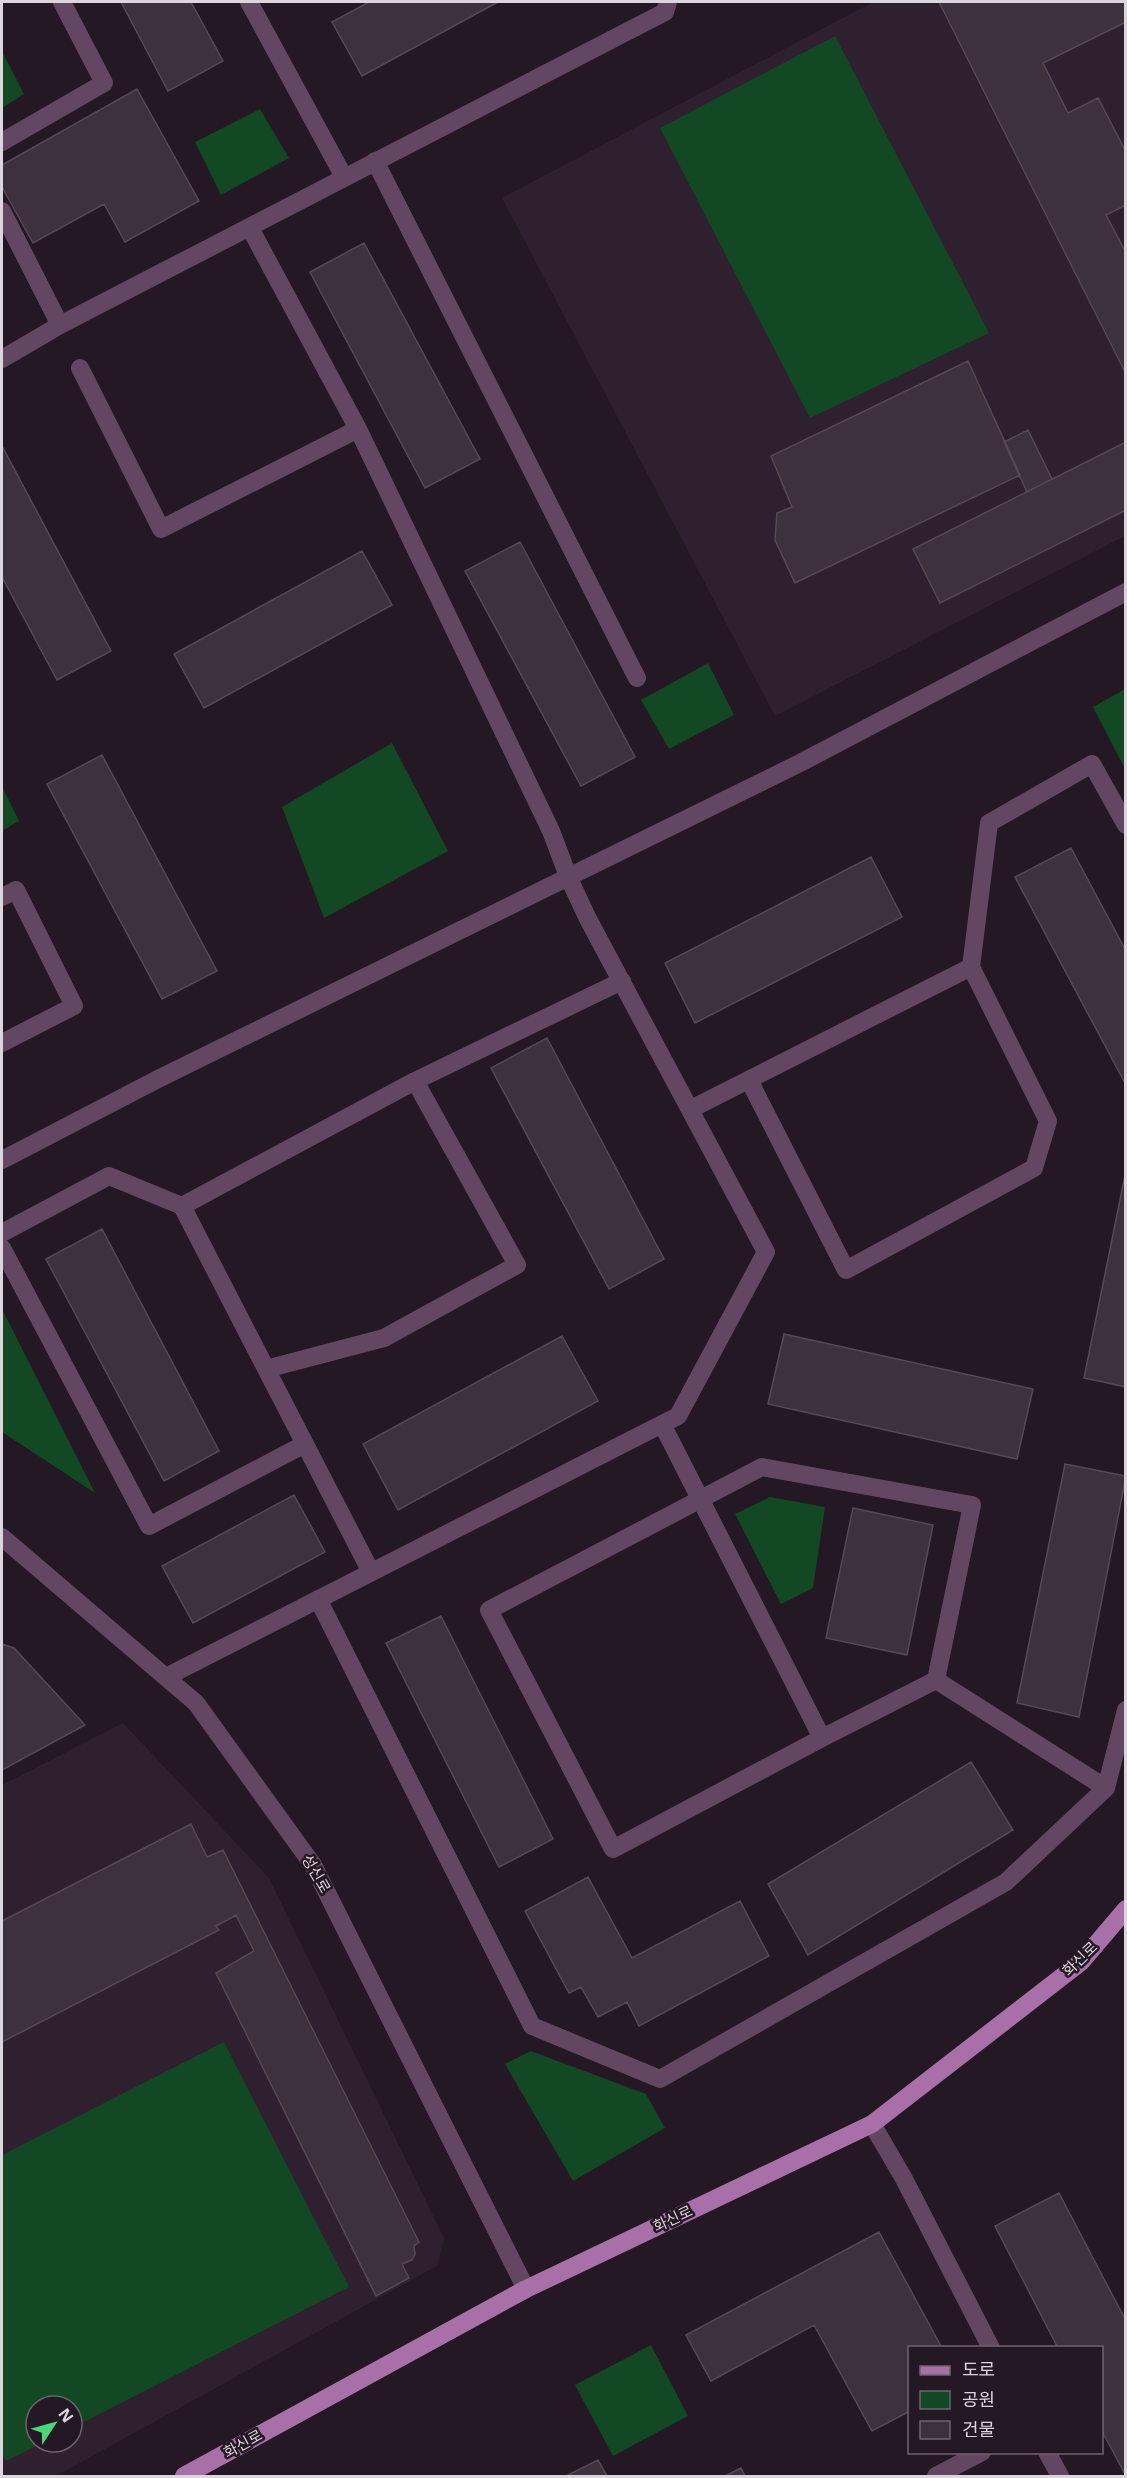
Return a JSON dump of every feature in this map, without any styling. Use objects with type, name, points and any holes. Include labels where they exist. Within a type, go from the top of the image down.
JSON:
[{"type":"main road","name":"화신로","points":[[184,2476],[526,2289],[872,2124],[1081,1962],[1125,1909]]},
{"type":"street","points":[[2,142],[104,83],[63,2]]},
{"type":"street","points":[[249,2],[344,177]]},
{"type":"street","points":[[2,359],[60,325],[665,12],[668,2]]},
{"type":"street","points":[[375,161],[637,678]]},
{"type":"street","points":[[2,211],[60,325]]},
{"type":"street","points":[[166,1677],[678,1416],[766,1252],[568,876],[550,831],[358,429],[250,228]]},
{"type":"street","points":[[80,368],[161,529],[358,429]]},
{"type":"street","points":[[2,1160],[158,1079],[800,763],[1125,592]]},
{"type":"street","points":[[749,1080],[846,1270],[1034,1168],[1048,1121],[971,967],[989,823],[1092,764],[1125,825]]},
{"type":"street","points":[[2,897],[16,890],[74,1006],[2,1043]]},
{"type":"street","points":[[690,1109],[971,967]]},
{"type":"street","points":[[182,1206],[415,1081],[622,981]]},
{"type":"street","points":[[266,1369],[384,1338],[517,1265],[415,1081]]},
{"type":"street","points":[[2,1233],[110,1176],[182,1206],[371,1572]]},
{"type":"street","points":[[2,1248],[149,1526],[305,1444]]},
{"type":"street","points":[[662,1424],[822,1738]]},
{"type":"street","points":[[762,1467],[972,1505],[936,1680],[612,1849],[489,1610],[762,1467]]},
{"type":"street","name":"성신로","points":[[2,1537],[196,1702],[314,1865],[526,2289]]},
{"type":"street","points":[[318,1599],[532,2026],[660,2079],[1006,1882],[1106,1788],[1125,1710]]},
{"type":"street","points":[[936,1680],[1106,1788]]},
{"type":"street","points":[[872,2124],[903,2177],[991,2346]]},
{"type":"street","points":[[936,2476],[978,2454]]},
{"type":"street","points":[[1048,2454],[1060,2476]]},
{"type":"shaded area","points":[[873,2],[1125,2],[1125,536],[775,716],[502,198]]},
{"type":"shaded area","points":[[123,1723],[269,1878],[444,2238],[437,2266],[56,2476],[2,2476],[2,1785]]},
{"type":"green space","points":[[835,36],[989,333],[810,418],[660,128]]},
{"type":"green space","points":[[2,51],[24,94],[2,108]]},
{"type":"green space","points":[[260,109],[289,158],[221,195],[195,142]]},
{"type":"green space","points":[[708,663],[734,715],[669,749],[641,700]]},
{"type":"green space","points":[[1125,689],[1125,769],[1093,707]]},
{"type":"green space","points":[[392,743],[448,851],[324,918],[282,807]]},
{"type":"green space","points":[[2,786],[19,821],[2,831]]},
{"type":"green space","points":[[2,1309],[95,1493],[2,1432]]},
{"type":"green space","points":[[770,1497],[825,1507],[813,1588],[781,1604],[735,1514]]},
{"type":"green space","points":[[224,2042],[349,2287],[84,2422],[84,2394],[24,2394],[24,2452],[6,2461],[2,2453],[2,2155]]},
{"type":"green space","points":[[531,2051],[646,2094],[665,2128],[573,2181],[505,2064]]},
{"type":"green space","points":[[651,2345],[688,2416],[613,2456],[575,2385]]},
{"type":"building","points":[[121,2],[191,2],[223,61],[168,91]]},
{"type":"building","points":[[369,2],[498,2],[362,76],[332,22]]},
{"type":"building","points":[[939,2],[1126,2],[1126,22],[1043,63],[1068,113],[1098,98],[1126,152],[1126,205],[1106,215],[1126,253],[1126,374]]},
{"type":"building","points":[[137,89],[199,201],[125,242],[104,204],[33,243],[2,187],[2,165]]},
{"type":"building","points":[[364,243],[480,459],[425,488],[310,272]]},
{"type":"building","points":[[968,361],[1020,475],[795,583],[775,540],[777,513],[792,507],[771,456]]},
{"type":"building","points":[[1028,430],[1052,479],[1027,492],[1004,442]]},
{"type":"building","points":[[1126,442],[1126,510],[940,603],[913,549]]},
{"type":"building","points":[[2,446],[111,651],[57,680],[2,577]]},
{"type":"building","points":[[520,542],[635,757],[581,786],[465,571]]},
{"type":"building","points":[[362,551],[392,605],[204,708],[174,654]]},
{"type":"building","points":[[102,755],[217,971],[162,999],[47,784]]},
{"type":"building","points":[[1071,848],[1126,951],[1126,1085],[1015,877]]},
{"type":"building","points":[[871,857],[902,917],[695,1023],[665,963]]},
{"type":"building","points":[[547,1038],[664,1259],[609,1289],[491,1068]]},
{"type":"building","points":[[1126,1170],[1126,1387],[1084,1378]]},
{"type":"building","points":[[102,1229],[219,1451],[164,1481],[46,1259]]},
{"type":"building","points":[[784,1334],[1033,1389],[1017,1459],[768,1404]]},
{"type":"building","points":[[562,1336],[598,1401],[398,1510],[363,1444]]},
{"type":"building","points":[[1065,1464],[1126,1476],[1079,1717],[1017,1703]]},
{"type":"building","points":[[294,1495],[325,1552],[193,1623],[162,1566]]},
{"type":"building","points":[[853,1508],[933,1525],[907,1655],[826,1638]]},
{"type":"building","points":[[441,1616],[553,1839],[499,1867],[386,1643]]},
{"type":"building","points":[[2,1644],[14,1648],[85,1725],[2,1770]]},
{"type":"building","points":[[971,1762],[1013,1830],[808,1955],[768,1884]]},
{"type":"building","points":[[191,1824],[207,1857],[223,1850],[419,2242],[414,2246],[415,2254],[412,2260],[402,2264],[409,2278],[376,2296],[216,1973],[254,1951],[236,1915],[216,1926],[219,1930],[2,2042],[2,1921]]},
{"type":"building","points":[[588,1877],[632,1958],[740,1901],[769,1956],[639,2026],[627,2002],[598,2017],[581,1987],[569,1993],[525,1911]]},
{"type":"building","points":[[1059,2193],[1126,2321],[1126,2476],[1103,2433],[1103,2346],[1057,2346],[995,2226]]},
{"type":"building","points":[[879,2232],[941,2346],[908,2346],[908,2412],[872,2431],[814,2325],[711,2381],[686,2335]]},
{"type":"building","points":[[598,2460],[607,2476],[566,2476]]},
{"type":"building","points":[[741,2468],[745,2476],[725,2476]]}]
